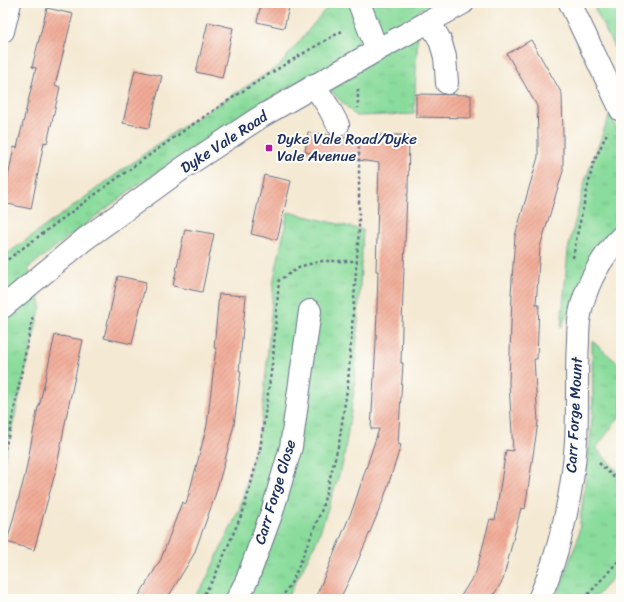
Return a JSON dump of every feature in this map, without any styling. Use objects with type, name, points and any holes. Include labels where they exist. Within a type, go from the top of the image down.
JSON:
[{"type":"street","points":[[3,31],[10,3]]},
{"type":"street","name":"Dyke Vale Road","points":[[6,296],[182,168],[262,116],[358,60],[463,3]]},
{"type":"street","points":[[570,3],[620,109]]},
{"type":"street","points":[[362,11],[377,50]]},
{"type":"street","points":[[429,21],[440,40],[445,57],[447,83]]},
{"type":"street","points":[[314,85],[338,125]]},
{"type":"street","name":"Carr Forge Mount","points":[[539,599],[558,546],[569,497],[576,441],[578,326],[582,305],[590,284],[602,261],[621,237]]},
{"type":"street","name":"Carr Forge Close","points":[[237,599],[246,580],[272,512],[291,448],[310,311]]},
{"type":"path","points":[[3,263],[135,165],[362,11]]},
{"type":"path","points":[[358,60],[358,108]]},
{"type":"path","points":[[573,262],[577,235],[593,164],[620,109]]},
{"type":"path","points":[[281,599],[293,580],[321,512],[339,443],[348,383],[359,230],[358,132]]},
{"type":"path","points":[[201,599],[214,578],[244,509],[260,450],[273,358],[279,280],[302,266],[322,261],[357,261]]},
{"type":"path","points":[[3,455],[10,430],[34,313]]},
{"type":"path","points":[[584,599],[621,558]]},
{"type":"green space","points":[[433,3],[419,10],[414,114],[356,116],[313,73],[249,110],[129,191],[28,268],[41,305],[3,466],[3,257],[176,131],[280,65],[330,4]]},
{"type":"green space","points":[[592,3],[621,3],[621,61]]},
{"type":"green space","points":[[610,114],[621,138],[621,227],[602,238],[561,328],[568,250],[585,181]]},
{"type":"green space","points":[[288,212],[363,230],[354,392],[343,463],[318,538],[287,599],[193,599],[204,584],[240,508],[262,419],[274,279]]},
{"type":"green space","points":[[592,341],[621,366],[621,415],[596,448],[621,475],[621,568],[594,599],[556,599],[578,538],[593,409]]},
{"type":"building","points":[[261,3],[290,3],[284,28],[257,22]]},
{"type":"building","points":[[47,8],[73,14],[55,85],[60,87],[47,143],[44,142],[31,209],[3,203],[14,147],[17,148],[36,68],[32,67]]},
{"type":"building","points":[[208,22],[233,28],[222,78],[196,72]]},
{"type":"building","points":[[531,40],[562,94],[563,135],[563,171],[540,247],[536,305],[539,305],[537,359],[534,359],[538,422],[525,509],[521,508],[503,580],[491,599],[459,599],[476,572],[490,519],[495,520],[506,450],[513,451],[509,383],[511,294],[515,236],[538,157],[538,136],[537,106],[507,54]]},
{"type":"building","points":[[135,70],[162,76],[149,128],[123,123]]},
{"type":"building","points":[[416,94],[471,95],[471,118],[416,117]]},
{"type":"building","points":[[308,132],[380,143],[380,135],[409,135],[401,363],[403,363],[398,444],[401,445],[383,501],[340,599],[315,599],[353,508],[379,429],[371,429],[376,342],[379,163],[305,152]]},
{"type":"building","points":[[264,175],[291,181],[277,240],[251,234]]},
{"type":"building","points":[[185,229],[214,234],[202,292],[173,286]]},
{"type":"building","points":[[118,276],[146,282],[132,344],[104,338]]},
{"type":"building","points":[[219,294],[246,296],[239,371],[241,371],[234,425],[223,468],[214,499],[194,554],[167,599],[137,599],[161,559],[182,502],[186,504],[198,460],[207,425],[216,348],[214,348]]},
{"type":"building","points":[[55,335],[83,340],[57,466],[34,550],[7,542],[25,475],[38,407]]},
{"type":"place","name":"Dyke Vale Road/Dyke Vale Avenue","points":[[269,148]]}]
